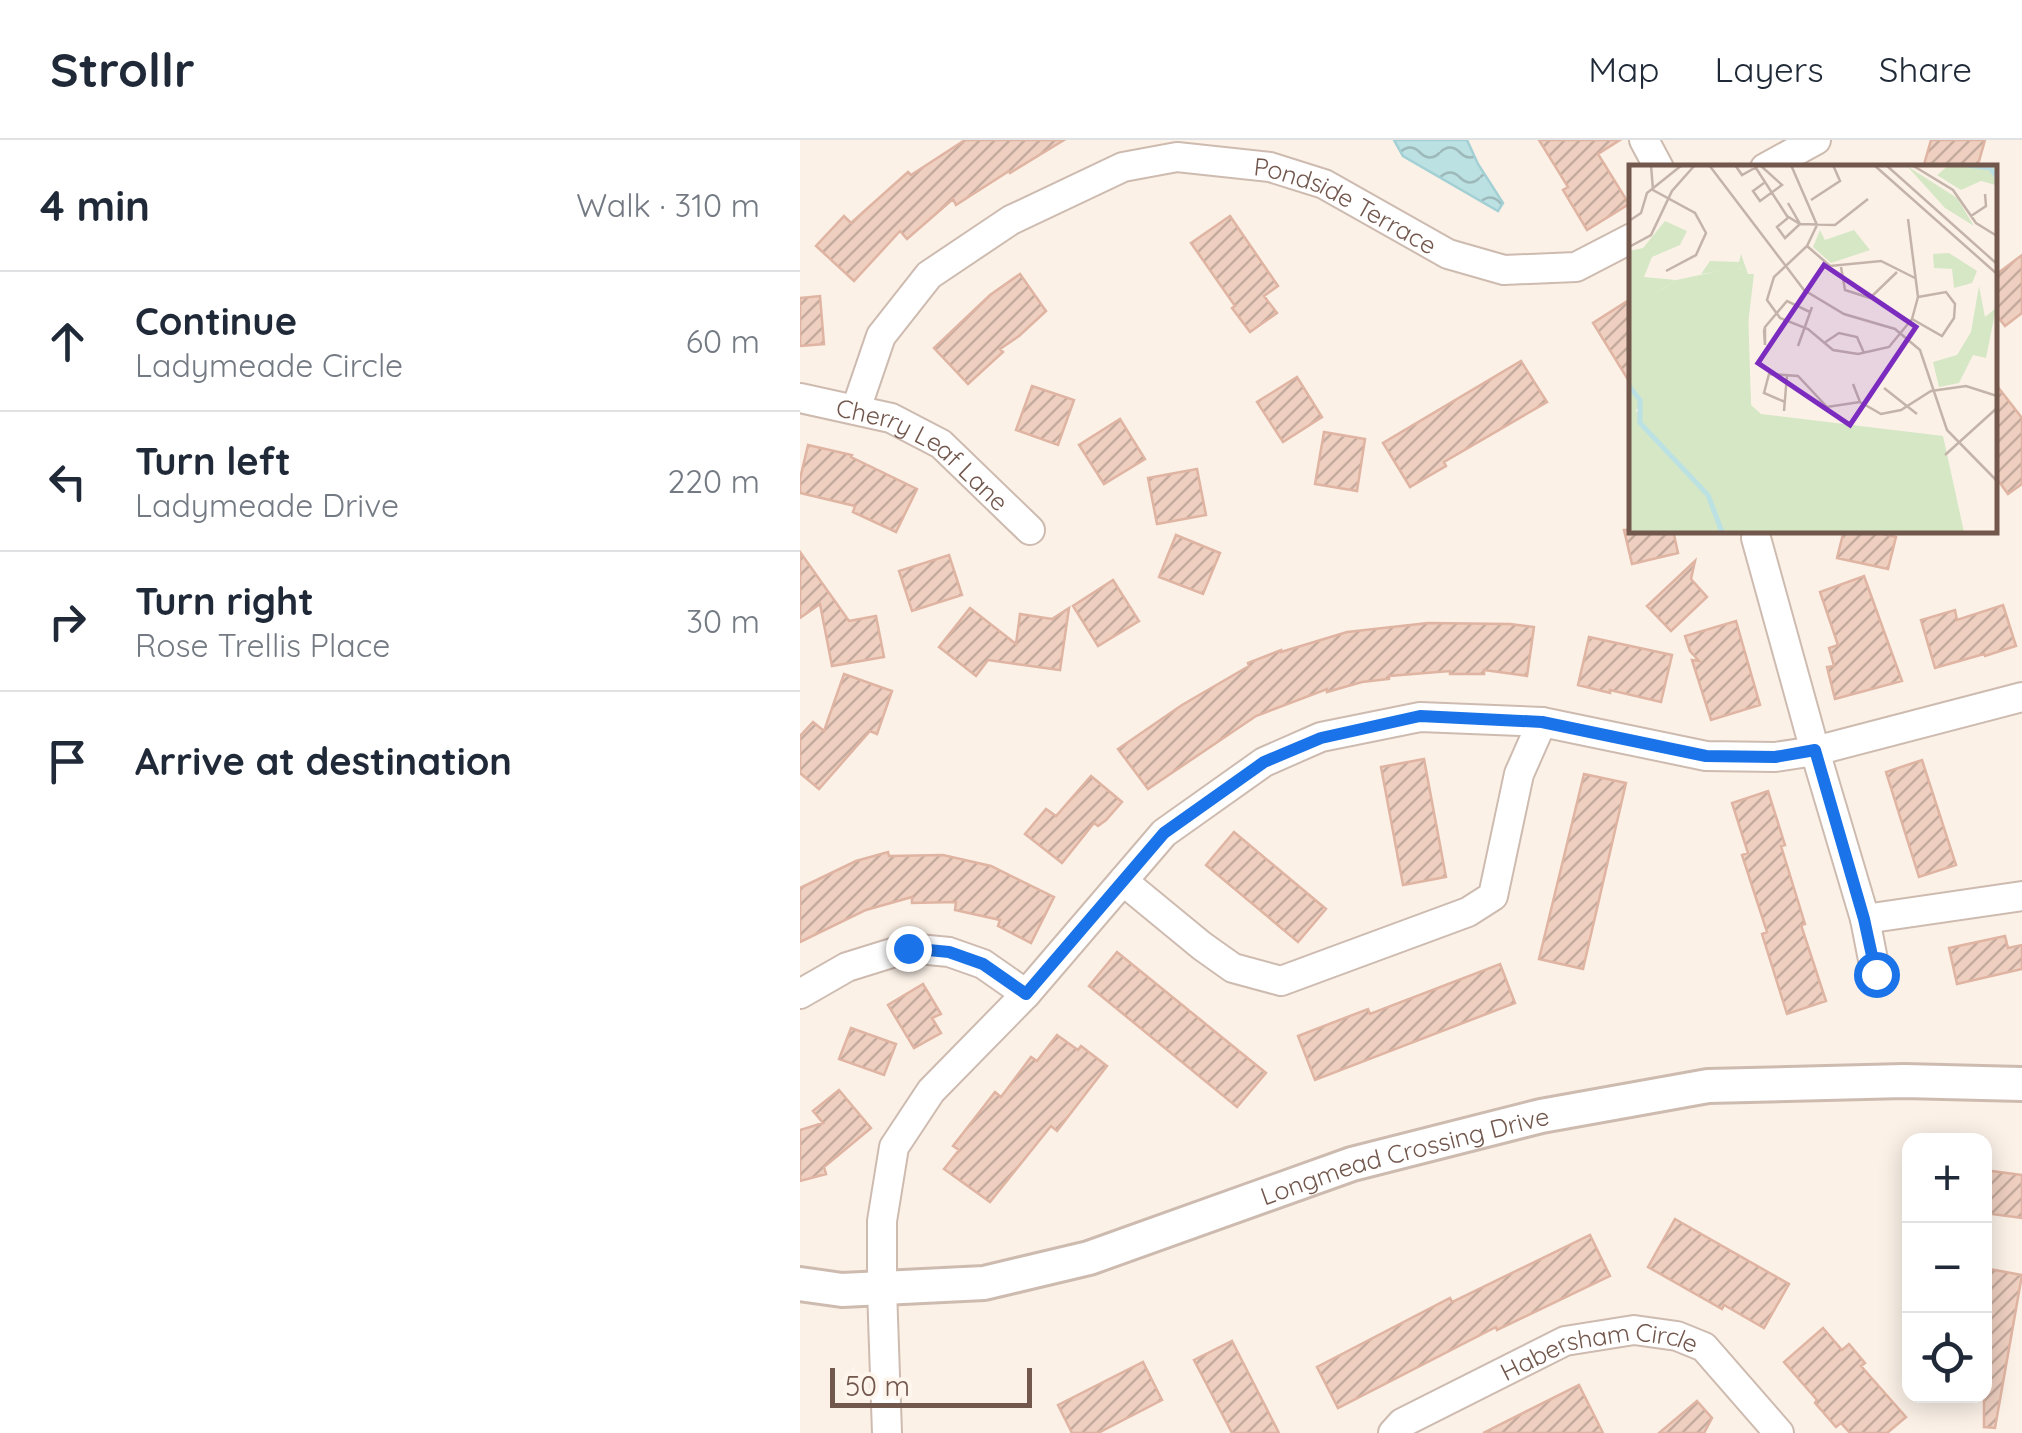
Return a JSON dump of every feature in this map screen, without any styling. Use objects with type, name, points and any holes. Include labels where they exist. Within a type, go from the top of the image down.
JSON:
[{"type":"street","points":[[1644,140],[1657,165]]},
{"type":"street","points":[[1770,165],[1816,140]]},
{"type":"street","name":"Pondside Terrace","points":[[856,409],[881,336],[930,275],[1011,220],[1123,167],[1177,157],[1270,166],[1324,184],[1448,254],[1504,270],[1576,267],[1629,240]]},
{"type":"street","name":"Cherry Leaf Lane","points":[[800,398],[891,418],[941,444],[1030,530]]},
{"type":"street","points":[[1756,538],[1864,919],[1876,974]]},
{"type":"street","points":[[886,1433],[882,1220],[894,1147],[931,1091],[1026,994],[1164,833],[1264,762],[1321,738],[1420,716],[1542,722],[1706,756],[1775,757],[2022,697]]},
{"type":"street","points":[[1123,882],[1233,968],[1280,982],[1468,912],[1493,896],[1519,774],[1542,722]]},
{"type":"street","points":[[1864,919],[2022,896]]},
{"type":"street","points":[[800,994],[847,967],[908,948],[949,952],[983,964],[1026,994]]},
{"type":"street","name":"Longmead Crossing Drive","points":[[800,1284],[842,1290],[984,1283],[1089,1258],[1352,1164],[1541,1116],[1708,1086],[1904,1081],[2022,1084]]},
{"type":"street","name":"Habersham Circle","points":[[1393,1433],[1402,1423],[1565,1341],[1634,1330],[1677,1336],[1704,1347],[1780,1433]]},
{"type":"water","points":[[1394,140],[1467,140],[1503,203],[1498,211],[1403,156]]},
{"type":"building","points":[[965,140],[1064,140],[956,205],[953,199],[907,239],[900,231],[854,281],[816,246],[844,216],[851,223],[908,172],[911,175]]},
{"type":"building","points":[[1539,140],[1620,140],[1598,154],[1629,204],[1587,230],[1563,190],[1568,187]]},
{"type":"building","points":[[1931,140],[1985,140],[1978,165],[1924,165]]},
{"type":"building","points":[[1230,216],[1278,286],[1264,296],[1277,313],[1250,332],[1191,243]]},
{"type":"building","points":[[2022,255],[2022,313],[2005,326],[1997,316],[1997,274]]},
{"type":"building","points":[[1020,274],[1046,311],[1000,349],[1003,352],[968,384],[934,348],[990,295]]},
{"type":"building","points":[[820,296],[824,344],[800,346],[800,298]]},
{"type":"building","points":[[1629,300],[1629,381],[1593,323]]},
{"type":"building","points":[[1521,361],[1547,402],[1444,462],[1446,466],[1410,487],[1383,443]]},
{"type":"building","points":[[1297,377],[1322,417],[1283,442],[1257,402]]},
{"type":"building","points":[[1032,386],[1074,400],[1058,445],[1016,430]]},
{"type":"building","points":[[1997,386],[2022,418],[2022,484],[2008,494],[1997,479]]},
{"type":"building","points":[[1120,419],[1145,459],[1104,484],[1079,445]]},
{"type":"building","points":[[1324,432],[1365,439],[1357,491],[1315,484]]},
{"type":"building","points":[[808,445],[852,455],[917,489],[896,532],[853,512],[855,506],[800,493]]},
{"type":"building","points":[[1197,469],[1206,515],[1157,524],[1148,478]]},
{"type":"building","points":[[1624,530],[1673,532],[1678,553],[1632,564]]},
{"type":"building","points":[[1844,532],[1875,532],[1896,537],[1888,569],[1837,558]]},
{"type":"building","points":[[1176,535],[1220,553],[1203,594],[1159,577]]},
{"type":"building","points":[[800,552],[849,621],[876,616],[884,657],[832,666],[820,604],[800,618]]},
{"type":"building","points":[[949,555],[962,595],[912,611],[899,571]]},
{"type":"building","points":[[1695,561],[1691,579],[1707,597],[1671,631],[1647,606]]},
{"type":"building","points":[[1864,576],[1902,681],[1835,699],[1827,667],[1834,666],[1829,648],[1838,645],[1820,592]]},
{"type":"building","points":[[1113,580],[1139,621],[1098,646],[1073,606]]},
{"type":"building","points":[[2003,605],[2016,646],[1935,668],[1921,620],[1955,610],[1957,620]]},
{"type":"building","points":[[970,608],[1016,644],[1020,614],[1052,619],[1069,608],[1060,670],[988,660],[976,676],[939,647]]},
{"type":"building","points":[[1736,621],[1760,705],[1711,720],[1692,660],[1699,661],[1685,636]]},
{"type":"building","points":[[1428,623],[1534,627],[1527,676],[1484,670],[1484,674],[1450,671],[1389,676],[1327,689],[1256,716],[1148,789],[1118,749],[1249,666],[1248,663],[1347,632]]},
{"type":"building","points":[[1589,637],[1672,655],[1661,702],[1578,685]]},
{"type":"building","points":[[844,674],[892,691],[877,734],[870,731],[819,789],[800,773],[800,736],[813,722],[824,731]]},
{"type":"building","points":[[1424,759],[1446,877],[1403,885],[1381,767]]},
{"type":"building","points":[[1922,760],[1956,865],[1919,877],[1886,772]]},
{"type":"building","points":[[1584,774],[1626,783],[1583,969],[1539,959]]},
{"type":"building","points":[[1091,776],[1122,802],[1098,826],[1094,823],[1062,863],[1025,834],[1046,809],[1056,816]]},
{"type":"building","points":[[1768,791],[1805,924],[1801,925],[1826,1001],[1787,1014],[1762,934],[1767,932],[1742,855],[1748,853],[1732,803]]},
{"type":"building","points":[[1234,832],[1326,909],[1298,942],[1206,865]]},
{"type":"building","points":[[888,852],[889,856],[943,855],[991,866],[1054,897],[1031,943],[998,926],[1000,920],[955,910],[956,902],[912,903],[912,897],[866,910],[800,942],[800,888],[856,861]]},
{"type":"building","points":[[2005,936],[2008,948],[2022,945],[2022,969],[1957,984],[1949,948]]},
{"type":"building","points":[[1117,952],[1266,1073],[1237,1107],[1089,986]]},
{"type":"building","points":[[1500,964],[1515,1003],[1315,1080],[1298,1036],[1368,1009],[1370,1014]]},
{"type":"building","points":[[923,984],[941,1014],[932,1018],[941,1033],[914,1048],[888,1005]]},
{"type":"building","points":[[851,1028],[896,1044],[884,1075],[839,1059]]},
{"type":"building","points":[[1057,1035],[1078,1050],[1081,1046],[1107,1066],[1057,1131],[1051,1126],[990,1202],[944,1169],[959,1150],[953,1146],[995,1092],[1001,1097],[1031,1057],[1037,1061]]},
{"type":"building","points":[[839,1090],[871,1128],[824,1167],[826,1174],[800,1181],[800,1130],[823,1123],[813,1111]]},
{"type":"building","points":[[1992,1171],[2022,1175],[2022,1218],[1992,1214]]},
{"type":"building","points":[[1675,1219],[1789,1284],[1764,1328],[1648,1267]]},
{"type":"building","points":[[1590,1235],[1610,1276],[1497,1330],[1496,1327],[1338,1408],[1317,1367],[1450,1298],[1452,1302]]},
{"type":"building","points":[[1992,1269],[2022,1275],[1995,1428],[1984,1427],[1984,1403],[1992,1403]]},
{"type":"building","points":[[1823,1328],[1842,1350],[1849,1344],[1865,1363],[1861,1366],[1906,1417],[1887,1433],[1850,1433],[1841,1423],[1836,1427],[1784,1362]]},
{"type":"building","points":[[1232,1341],[1279,1433],[1232,1433],[1194,1360]]},
{"type":"building","points":[[1143,1362],[1162,1400],[1098,1433],[1072,1433],[1058,1405]]},
{"type":"building","points":[[1579,1385],[1603,1433],[1483,1433]]},
{"type":"building","points":[[1697,1401],[1712,1418],[1704,1433],[1659,1433]]},
{"type":"route","points":[[908,948],[949,952],[983,964],[1026,994],[1164,833],[1264,762],[1321,738],[1420,716],[1542,722],[1706,756],[1775,757],[1815,750],[1876,974]]}]
